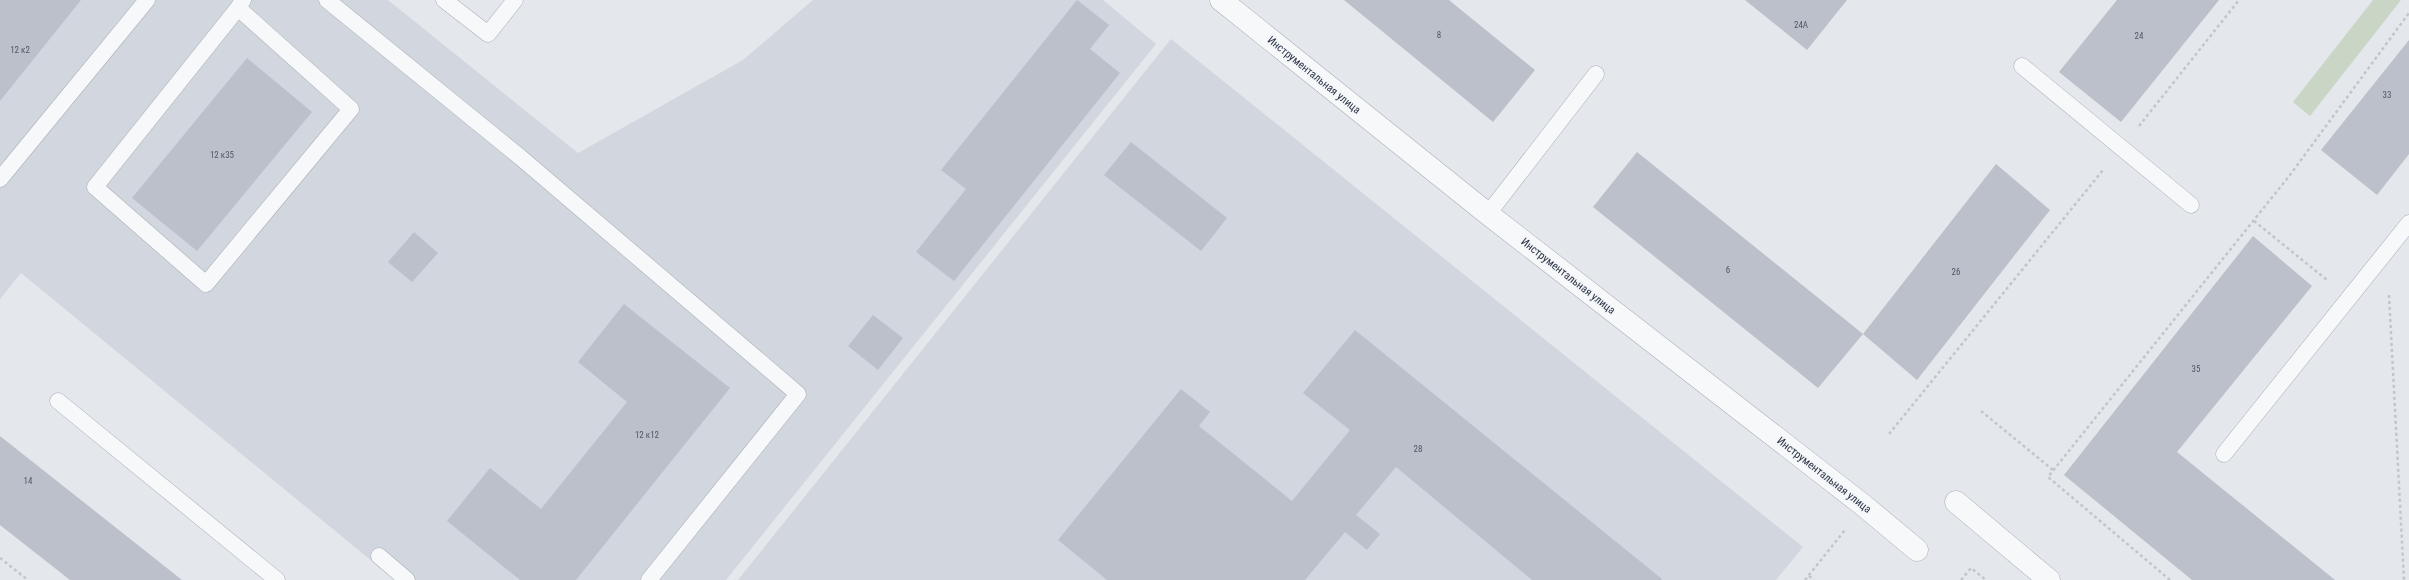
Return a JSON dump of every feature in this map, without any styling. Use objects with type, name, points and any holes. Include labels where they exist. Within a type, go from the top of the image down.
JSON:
[{"type":"street","name":"Инструментальная улица","points":[[1221,0],[1488,214],[1857,500],[1917,550]]},
{"type":"street","points":[[1956,502],[2049,580]]},
{"type":"lane","points":[[0,179],[147,0]]},
{"type":"lane","points":[[327,0],[520,157],[798,394],[649,580]]},
{"type":"lane","points":[[444,0],[488,34],[515,0]]},
{"type":"lane","points":[[240,4],[352,109],[206,284],[96,187],[240,4]]},
{"type":"lane","points":[[2022,66],[2191,205]]},
{"type":"lane","points":[[1488,214],[1596,74]]},
{"type":"lane","points":[[2224,454],[2409,223]]},
{"type":"lane","points":[[58,401],[277,580]]},
{"type":"lane","points":[[379,556],[408,580]]},
{"type":"path","points":[[1889,434],[2122,147],[2239,0]]},
{"type":"path","points":[[2170,580],[2048,477],[2254,221],[2409,13]]},
{"type":"path","points":[[2254,221],[2349,298]]},
{"type":"path","points":[[2386,251],[2404,580]]},
{"type":"path","points":[[1981,411],[2053,470]]},
{"type":"path","points":[[1805,580],[1846,528]]},
{"type":"path","points":[[0,558],[28,580]]},
{"type":"path","points":[[1961,580],[1971,568],[1986,580]]},
{"type":"path","points":[[1809,576],[1814,580]]},
{"type":"shaded area","points":[[0,0],[388,0],[578,153],[743,60],[813,0],[1103,0],[1156,44],[726,580],[395,580],[21,273],[0,299]]},
{"type":"shaded area","points":[[1171,39],[1803,547],[1776,580],[738,580]]},
{"type":"green space","points":[[2373,0],[2401,0],[2310,116],[2293,102]]},
{"type":"building","points":[[0,0],[81,0],[0,101]]},
{"type":"building","points":[[1077,0],[1109,25],[1090,49],[1120,73],[954,281],[916,252],[966,189],[941,170]]},
{"type":"building","points":[[1344,0],[1449,0],[1535,70],[1493,122]]},
{"type":"building","points":[[1745,0],[1847,0],[1807,50]]},
{"type":"building","points":[[2117,0],[2219,0],[2121,122],[2059,72]]},
{"type":"building","points":[[2409,40],[2409,154],[2377,195],[2321,150]]},
{"type":"building","points":[[247,58],[312,112],[197,251],[132,198]]},
{"type":"building","points":[[1131,142],[1227,218],[1201,251],[1104,175]]},
{"type":"building","points":[[1637,152],[1863,334],[1818,388],[1593,207]]},
{"type":"building","points":[[1996,164],[2050,210],[1917,380],[1863,334]]},
{"type":"building","points":[[414,232],[438,253],[412,282],[388,262]]},
{"type":"building","points":[[2253,236],[2312,286],[2177,452],[2335,580],[2192,580],[2064,475]]},
{"type":"building","points":[[624,304],[730,388],[576,580],[520,580],[447,521],[490,468],[541,509],[627,402],[578,362]]},
{"type":"building","points":[[873,315],[903,338],[878,370],[848,346]]},
{"type":"building","points":[[1355,330],[1662,579],[1532,580],[1396,467],[1356,515],[1380,534],[1367,550],[1345,532],[1305,580],[1107,580],[1058,540],[1181,389],[1210,412],[1199,426],[1292,501],[1350,430],[1303,393]]},
{"type":"building","points":[[0,436],[182,580],[70,580],[0,525]]}]
